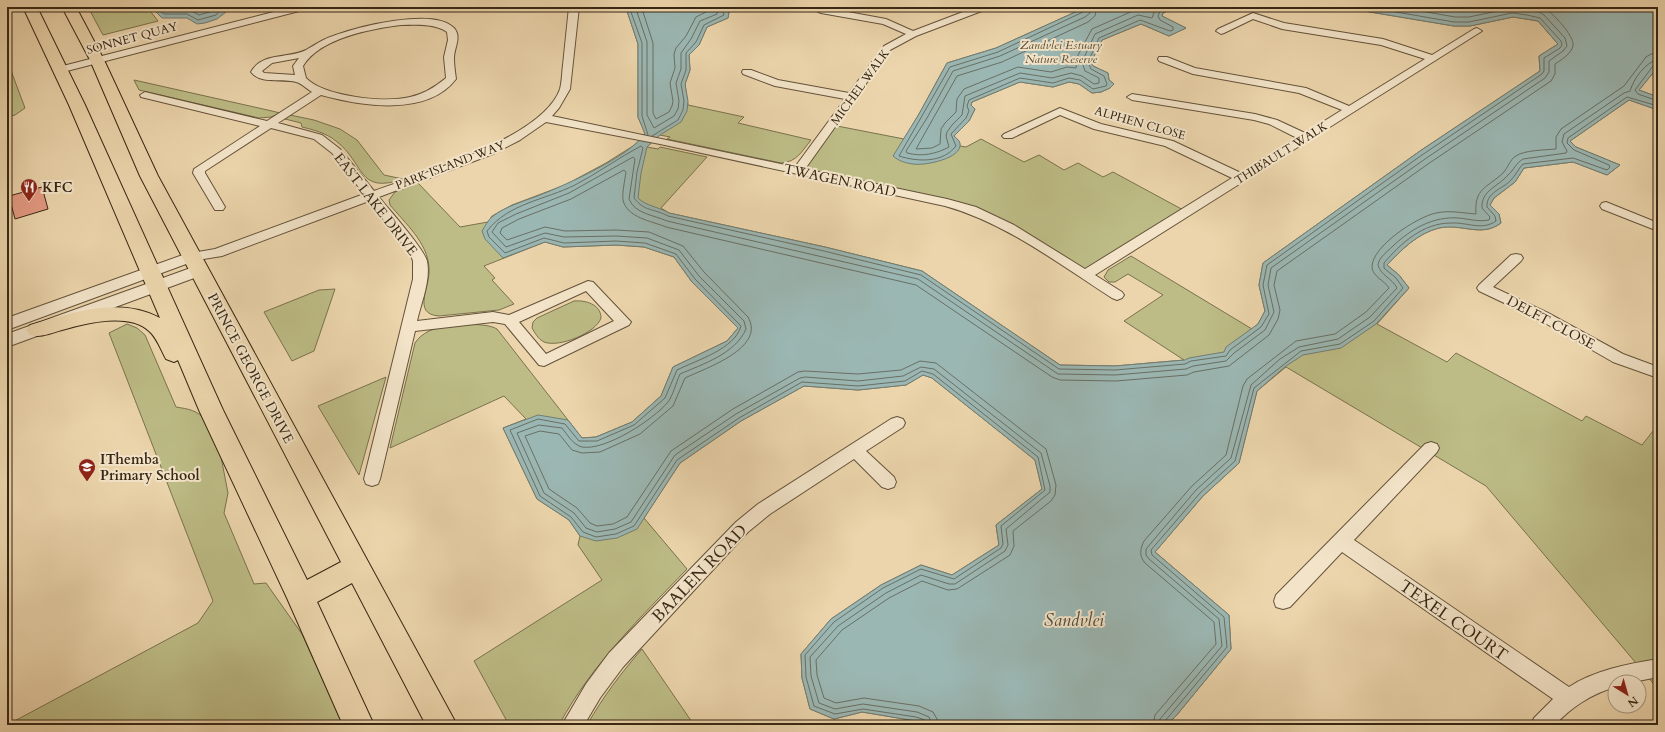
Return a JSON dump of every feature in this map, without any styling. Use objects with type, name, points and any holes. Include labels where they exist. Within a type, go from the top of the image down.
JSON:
[{"type":"main road","points":[[30,7],[77,105],[211,410],[301,597],[359,725]]},
{"type":"main road","name":"PRINCE GEORGE DRIVE","points":[[69,7],[96,60],[149,176],[442,725]]},
{"type":"main road","points":[[37,330],[78,318],[103,314],[131,315],[147,320],[155,324],[161,332],[197,391],[211,410]]},
{"type":"main road","points":[[301,597],[357,566]]},
{"type":"street","name":"SONNET QUAY","points":[[59,70],[304,7]]},
{"type":"street","name":"PARK ISLAND WAY","points":[[195,263],[217,253],[489,152],[516,138],[544,118],[554,108],[565,89],[574,7]]},
{"type":"street","points":[[814,7],[821,10],[886,22],[914,34]]},
{"type":"street","name":"MICHEL WALK","points":[[798,171],[887,48],[914,34],[984,7]]},
{"type":"street","points":[[1221,31],[1252,16],[1282,26],[1383,42],[1434,58]]},
{"type":"street","points":[[301,78],[261,76],[256,72],[269,61],[307,53],[322,43],[336,37],[387,23],[434,23],[446,26],[453,32],[449,56],[451,79],[445,85],[431,93],[400,101],[374,103],[363,102],[319,92],[307,85],[301,78],[299,72],[300,66],[307,53]]},
{"type":"street","name":"THIBAULT WALK","points":[[1085,275],[1477,31]]},
{"type":"street","points":[[1163,59],[1193,71],[1302,90],[1350,110]]},
{"type":"street","points":[[747,72],[775,83],[851,97]]},
{"type":"street","points":[[219,207],[199,173],[200,169],[319,92]]},
{"type":"street","name":"EAST LAKE DRIVE","points":[[145,95],[318,137],[336,151],[416,252],[420,261],[420,279],[372,479]]},
{"type":"street","points":[[1132,97],[1195,106],[1273,122],[1306,138]]},
{"type":"street","name":"ALPHEN CLOSE","points":[[1008,136],[1060,111],[1098,127],[1169,143],[1242,178]]},
{"type":"street","name":"TWAGEN ROAD","points":[[544,118],[660,141],[947,203],[972,210],[1010,228],[1117,295]]},
{"type":"street","points":[[1606,206],[1658,227]]},
{"type":"street","name":"DELFT CLOSE","points":[[1516,258],[1484,288],[1543,316],[1618,358],[1658,373]]},
{"type":"street","points":[[7,341],[37,330],[153,279],[195,263]]},
{"type":"street","points":[[7,324],[153,279]]},
{"type":"street","points":[[408,327],[493,317],[510,320],[588,284],[624,322],[544,361],[510,320]]},
{"type":"street","name":"BAALEN ROAD","points":[[572,725],[593,691],[616,660],[742,527],[764,509],[897,423]]},
{"type":"street","points":[[1283,601],[1431,448]]},
{"type":"street","points":[[855,450],[888,482]]},
{"type":"street","name":"TEXEL COURT","points":[[1341,541],[1568,698]]},
{"type":"street","points":[[1541,725],[1552,712],[1568,698],[1583,689],[1606,679],[1630,672],[1658,668]]},
{"type":"green space","points":[[88,7],[147,7],[158,21],[103,35]]},
{"type":"green space","name":"Sandvlei","points":[[629,7],[724,7],[729,12],[728,18],[707,27],[699,45],[689,55],[690,70],[685,84],[688,105],[744,117],[738,123],[811,140],[802,152],[795,158],[791,161],[781,163],[667,139],[670,137],[660,135],[647,147],[658,149],[660,147],[707,157],[661,208],[669,213],[825,247],[922,271],[1060,365],[1115,366],[1184,360],[1124,321],[1163,295],[1128,274],[1115,282],[1109,282],[1104,277],[1108,270],[1131,256],[1252,329],[1258,324],[1265,311],[1259,285],[1263,263],[1420,151],[1540,71],[1539,56],[1558,44],[1538,21],[1513,17],[1470,26],[1454,26],[1340,7],[1658,7],[1658,67],[1639,90],[1658,97],[1658,110],[1629,100],[1570,141],[1576,147],[1620,165],[1607,175],[1573,162],[1524,168],[1515,182],[1494,198],[1490,205],[1499,214],[1501,223],[1494,227],[1479,230],[1456,227],[1439,228],[1431,230],[1417,238],[1404,248],[1387,265],[1399,275],[1409,288],[1377,324],[1447,362],[1456,353],[1582,421],[1586,416],[1642,445],[1653,431],[1658,434],[1658,689],[1647,674],[1645,674],[1486,486],[1286,367],[1257,391],[1239,463],[1203,496],[1155,552],[1229,615],[1231,649],[1176,716],[1166,725],[929,725],[916,721],[862,712],[834,719],[810,709],[802,678],[801,654],[831,619],[881,585],[921,565],[952,575],[999,545],[996,525],[1042,489],[1035,460],[932,378],[923,375],[906,385],[858,390],[804,386],[741,421],[680,463],[644,518],[687,569],[601,662],[572,703],[559,725],[509,725],[474,661],[602,580],[578,545],[580,536],[569,520],[537,499],[503,428],[526,419],[504,396],[390,448],[415,343],[427,332],[444,327],[483,325],[497,329],[582,438],[596,437],[632,422],[661,396],[673,367],[727,341],[738,328],[692,282],[674,257],[644,247],[616,245],[563,247],[545,242],[484,266],[495,278],[492,280],[514,304],[499,310],[439,316],[431,314],[426,310],[424,305],[429,275],[428,259],[425,250],[409,226],[390,205],[389,200],[395,192],[418,183],[460,227],[488,222],[492,216],[512,205],[565,185],[606,163],[633,146],[645,133],[638,117],[638,44],[627,11]]},
{"type":"green space","points":[[1091,7],[1177,7],[1163,13],[1162,16],[1186,28],[1169,36],[1141,24],[1102,40],[1091,62],[1093,66],[1108,73],[1109,80],[1114,84],[1110,88],[1101,92],[1092,93],[1079,84],[1069,82],[1053,87],[1020,82],[972,102],[971,105],[975,109],[969,121],[954,136],[959,141],[960,146],[966,147],[981,139],[1024,162],[1039,155],[1064,170],[1078,163],[1103,177],[1113,172],[1187,212],[1085,275],[972,210],[798,171],[832,125],[904,139],[947,63],[996,48],[1082,9]]},
{"type":"green space","points":[[7,60],[25,108],[15,115],[7,117]]},
{"type":"green space","points":[[134,80],[280,113],[271,117],[259,118],[139,90]]},
{"type":"green space","points":[[290,115],[314,120],[340,129],[357,140],[384,175],[403,179],[388,183],[377,183],[369,180],[352,158],[336,141],[324,134],[302,127],[301,123],[285,119]]},
{"type":"green space","points":[[335,289],[314,351],[292,361],[264,312],[319,290]]},
{"type":"green space","points":[[574,301],[583,301],[595,306],[600,313],[601,318],[598,324],[585,334],[567,341],[551,343],[544,342],[540,339],[532,328],[533,322],[537,318]]},
{"type":"green space","points":[[127,324],[137,328],[145,335],[176,407],[189,409],[196,412],[206,421],[221,457],[228,493],[224,513],[254,584],[266,583],[302,634],[343,725],[7,725],[198,623],[213,601],[109,333]]},
{"type":"green space","points":[[386,377],[359,475],[318,406]]},
{"type":"green space","points":[[642,649],[694,725],[587,725],[599,705]]},
{"type":"water","points":[[159,7],[228,7],[226,8],[226,12],[217,19],[197,24],[187,18],[162,18],[154,10]]},
{"type":"water","name":"Sandvlei","points":[[629,7],[724,7],[729,12],[728,18],[707,27],[699,45],[689,55],[690,70],[685,84],[688,101],[687,111],[681,122],[660,135],[647,147],[641,173],[638,198],[641,201],[669,213],[825,247],[922,271],[1060,365],[1115,366],[1185,360],[1224,352],[1226,347],[1258,324],[1265,311],[1259,285],[1263,263],[1420,151],[1540,71],[1539,56],[1558,44],[1538,21],[1513,17],[1470,26],[1454,26],[1340,7],[1658,7],[1658,67],[1639,90],[1658,97],[1658,110],[1629,100],[1570,141],[1576,147],[1620,165],[1607,175],[1573,162],[1524,168],[1515,182],[1494,198],[1490,205],[1499,214],[1501,223],[1494,227],[1479,230],[1456,227],[1439,228],[1431,230],[1417,238],[1404,248],[1387,265],[1399,275],[1409,288],[1376,324],[1341,348],[1303,355],[1286,366],[1257,391],[1239,463],[1203,496],[1155,552],[1229,615],[1231,649],[1176,716],[1166,725],[929,725],[916,721],[862,712],[834,719],[810,709],[802,678],[801,654],[831,619],[881,585],[921,565],[952,575],[999,545],[996,525],[1042,489],[1035,460],[932,378],[923,375],[906,385],[858,390],[804,386],[741,421],[680,463],[637,529],[617,538],[596,541],[580,536],[569,520],[537,499],[503,428],[538,415],[568,420],[582,438],[596,437],[632,422],[661,396],[673,367],[727,341],[738,328],[692,282],[674,257],[644,247],[616,245],[563,247],[545,242],[503,258],[485,239],[482,231],[490,219],[498,212],[566,184],[597,169],[625,152],[637,143],[645,134],[638,117],[638,44],[627,11]]},
{"type":"water","name":"Zandvlei Estuary Nature Reserve","points":[[1091,7],[1177,7],[1163,13],[1162,16],[1186,28],[1169,36],[1141,24],[1102,40],[1091,62],[1093,66],[1108,73],[1109,80],[1114,84],[1110,88],[1101,92],[1092,93],[1079,84],[1069,82],[1053,87],[1020,82],[972,102],[971,105],[975,109],[969,121],[954,136],[960,143],[959,149],[949,157],[925,164],[910,164],[893,156],[919,114],[947,63],[996,48],[1082,9]]},
{"type":"building","name":"KFC","points":[[42,187],[48,209],[15,219],[9,196]]},
{"type":"place","name":"KFC","points":[[29,202]]},
{"type":"place","name":"IThemba Primary School","points":[[87,482]]}]
